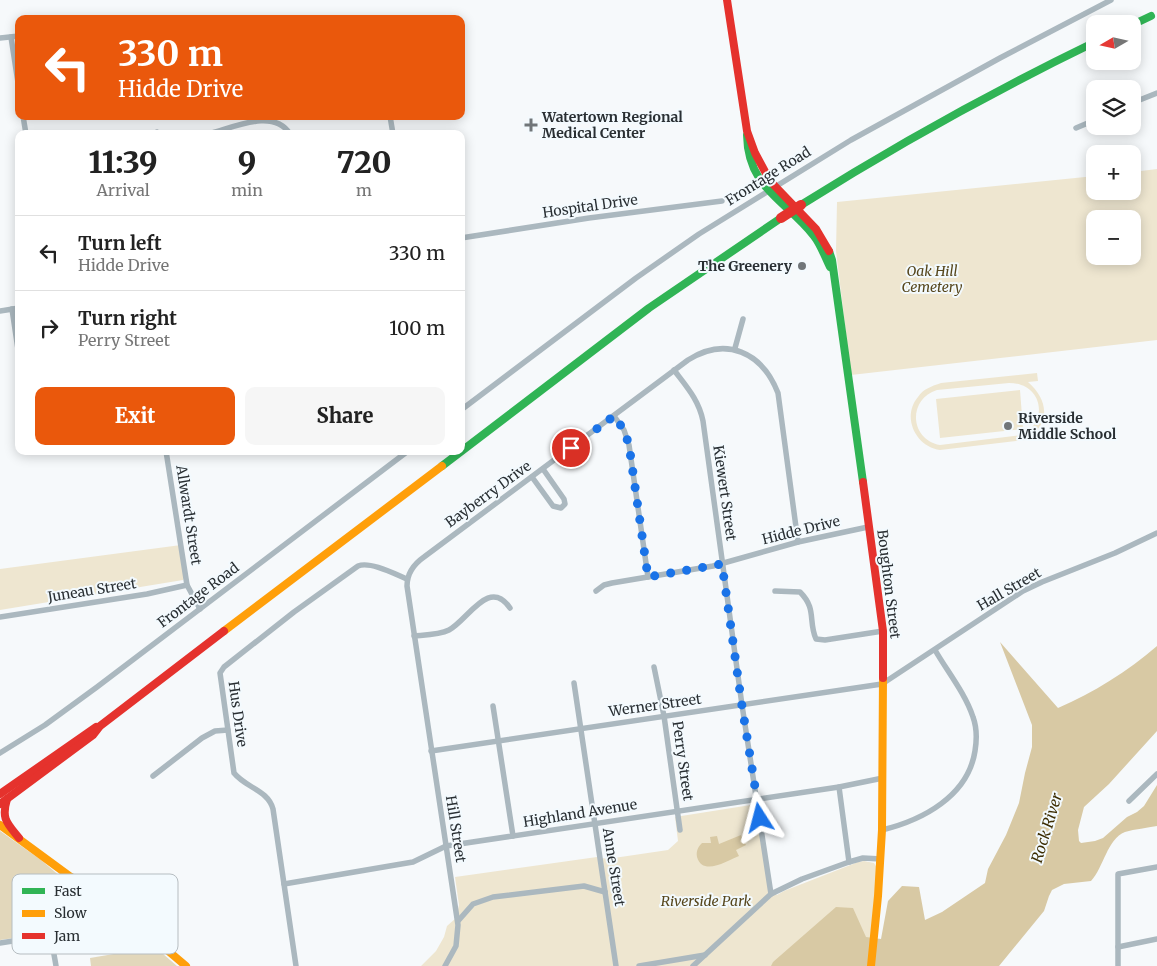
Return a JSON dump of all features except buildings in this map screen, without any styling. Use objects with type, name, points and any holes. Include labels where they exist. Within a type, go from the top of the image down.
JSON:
[{"type":"main road","name":"Boughton Street","points":[[727,0],[747,131],[760,165],[772,188],[808,219],[821,236],[831,256],[883,631],[881,858],[871,966]]},
{"type":"main road","points":[[1141,21],[1155,14]]},
{"type":"main road","points":[[465,449],[642,314],[801,205],[885,152],[1011,84],[1086,46]]},
{"type":"main road","points":[[19,838],[5,818],[2,799],[90,730],[100,726],[457,455]]},
{"type":"main road","points":[[0,825],[69,874]]},
{"type":"main road","points":[[172,954],[186,966]]},
{"type":"street","name":"Frontage Road","points":[[465,407],[636,278],[699,234],[772,188],[851,140],[930,96],[1111,0]]},
{"type":"street","points":[[0,38],[15,36]]},
{"type":"street","points":[[11,37],[15,63]]},
{"type":"street","points":[[1141,99],[1157,93]]},
{"type":"street","points":[[222,130],[255,121],[273,121],[283,125],[287,130]]},
{"type":"street","points":[[1076,128],[1086,124]]},
{"type":"street","name":"Hospital Drive","points":[[465,237],[589,218],[722,201]]},
{"type":"street","points":[[12,309],[15,329]]},
{"type":"street","points":[[0,311],[15,309]]},
{"type":"street","points":[[743,319],[734,348],[749,356],[765,370],[778,393],[798,542]]},
{"type":"street","name":"Bayberry Drive","points":[[407,579],[418,561],[674,370],[699,353],[723,348],[734,348]]},
{"type":"street","name":"Kiewert Street","points":[[674,370],[696,399],[701,411],[742,706],[771,894]]},
{"type":"street","points":[[614,416],[624,430],[629,445],[648,577]]},
{"type":"street","name":"Allwardt Street","points":[[167,455],[188,585],[200,609]]},
{"type":"street","name":"Frontage Road","points":[[0,754],[53,719],[403,455]]},
{"type":"street","points":[[532,477],[553,506],[561,508],[565,504],[564,499],[543,469]]},
{"type":"street","name":"Hidde Drive","points":[[596,591],[612,582],[722,564],[798,542],[868,528]]},
{"type":"street","name":"Hall Street","points":[[882,684],[1029,588],[1115,554],[1157,533]]},
{"type":"street","name":"Hus Drive","points":[[296,966],[272,804],[267,797],[234,773],[220,671],[294,612],[361,564],[371,565],[407,579]]},
{"type":"street","points":[[407,579],[414,636],[450,629],[458,624],[481,601],[488,598],[504,599],[510,608]]},
{"type":"street","name":"Juneau Street","points":[[0,617],[147,594],[188,585]]},
{"type":"street","points":[[775,591],[800,592],[808,600],[816,639],[825,640],[883,631]]},
{"type":"street","name":"Hill Street","points":[[414,636],[458,921],[456,946],[445,966]]},
{"type":"street","points":[[882,830],[897,827],[939,806],[965,781],[972,763],[976,739],[973,716],[935,650]]},
{"type":"street","name":"Perry Street","points":[[654,667],[664,716],[680,830]]},
{"type":"street","name":"Anne Street","points":[[574,683],[616,966]]},
{"type":"street","name":"Werner Street","points":[[431,751],[882,684]]},
{"type":"street","points":[[493,706],[513,836]]},
{"type":"street","points":[[153,776],[202,738],[215,731],[228,730]]},
{"type":"street","points":[[1129,801],[1157,774]]},
{"type":"street","name":"Highland Avenue","points":[[284,884],[413,862],[446,846],[839,787],[883,778]]},
{"type":"street","points":[[839,787],[849,862]]},
{"type":"street","points":[[639,966],[698,958],[705,955],[771,894],[802,879],[849,862],[863,858],[881,858]]},
{"type":"street","points":[[1118,966],[1118,874],[1157,867]]},
{"type":"street","points":[[458,921],[473,904],[493,897],[584,886],[605,892]]},
{"type":"street","points":[[1118,947],[1157,939]]},
{"type":"street","points":[[693,966],[698,958]]},
{"type":"green space","name":"Oak Hill Cemetery","points":[[1157,169],[1157,340],[851,375],[836,251],[837,202],[1086,177],[1086,200],[1141,200],[1141,171]]},
{"type":"green space","points":[[1037,373],[1038,381],[1028,382],[1035,389],[1043,404],[1043,420],[1033,434],[1025,440],[940,450],[931,448],[918,437],[914,430],[911,422],[911,413],[913,405],[922,392],[941,383]],"holes":[[[1009,383],[1020,385],[1035,395],[1039,412],[1037,420],[1023,435],[940,445],[922,435],[918,427],[916,419],[917,410],[921,402],[937,390]]]},
{"type":"green space","points":[[1020,390],[1023,429],[940,438],[936,399]]},
{"type":"green space","points":[[181,545],[185,575],[183,580],[0,610],[0,569]]},
{"type":"green space","name":"Riverside Park","points":[[757,804],[770,888],[777,895],[858,862],[874,863],[877,868],[869,966],[421,966],[436,951],[444,937],[447,926],[456,918],[459,905],[455,877],[597,857],[607,859],[668,850],[678,841],[675,817]]},
{"type":"shaded area","points":[[0,831],[57,874],[12,874],[12,938],[0,940]]},
{"type":"shaded area","points":[[114,954],[163,954],[177,966],[91,966],[90,958]]},
{"type":"water","name":"Rock River","points":[[1000,642],[1058,708],[1110,681],[1157,646],[1157,731],[1109,784],[1084,807],[1078,830],[1079,841],[1081,843],[1103,838],[1127,817],[1144,806],[1157,785],[1157,826],[1125,832],[1119,836],[1110,847],[1091,881],[1064,884],[1052,890],[1044,911],[999,966],[771,966],[773,962],[836,907],[853,908],[866,937],[881,939],[888,901],[902,886],[919,887],[925,920],[942,912],[985,883],[988,869],[1006,835],[1019,803],[1032,747],[1032,725]]},
{"type":"water","points":[[741,835],[746,845],[736,850],[739,856],[716,866],[710,867],[700,863],[697,857],[699,846],[702,843],[711,843],[710,837],[717,836],[719,844]]},
{"type":"traffic: fast","points":[[1141,21],[1151,16]]},
{"type":"traffic: fast","points":[[801,205],[946,119],[1086,47]]},
{"type":"traffic: fast","points":[[747,135],[749,153],[761,181],[814,236],[830,267]]},
{"type":"traffic: fast","points":[[465,448],[649,308],[781,218]]},
{"type":"traffic: fast","points":[[829,251],[832,260],[863,482]]},
{"type":"traffic: fast","points":[[442,466],[456,455]]},
{"type":"traffic: slow","points":[[224,631],[442,466]]},
{"type":"traffic: slow","points":[[871,966],[882,830],[883,678]]},
{"type":"traffic: slow","points":[[0,825],[67,874]]},
{"type":"traffic: slow","points":[[172,954],[186,966]]},
{"type":"traffic: jam","points":[[727,0],[747,131],[755,153],[770,181],[816,229],[829,251]]},
{"type":"traffic: jam","points":[[781,218],[801,205]]},
{"type":"traffic: jam","points":[[863,482],[883,631],[883,678]]},
{"type":"traffic: jam","points":[[0,804],[93,735],[100,726],[224,631]]},
{"type":"traffic: jam","points":[[0,794],[96,727]]},
{"type":"traffic: jam","points":[[7,799],[5,806],[6,820],[19,838]]},
{"type":"place","name":"Watertown Regional Medical Center","points":[[531,125]]},
{"type":"place","name":"The Greenery","points":[[802,266]]},
{"type":"place","name":"Riverside Middle School","points":[[1008,426]]},
{"type":"route","points":[[571,448],[614,416],[624,430],[629,445],[648,577],[722,564],[760,818]]}]
